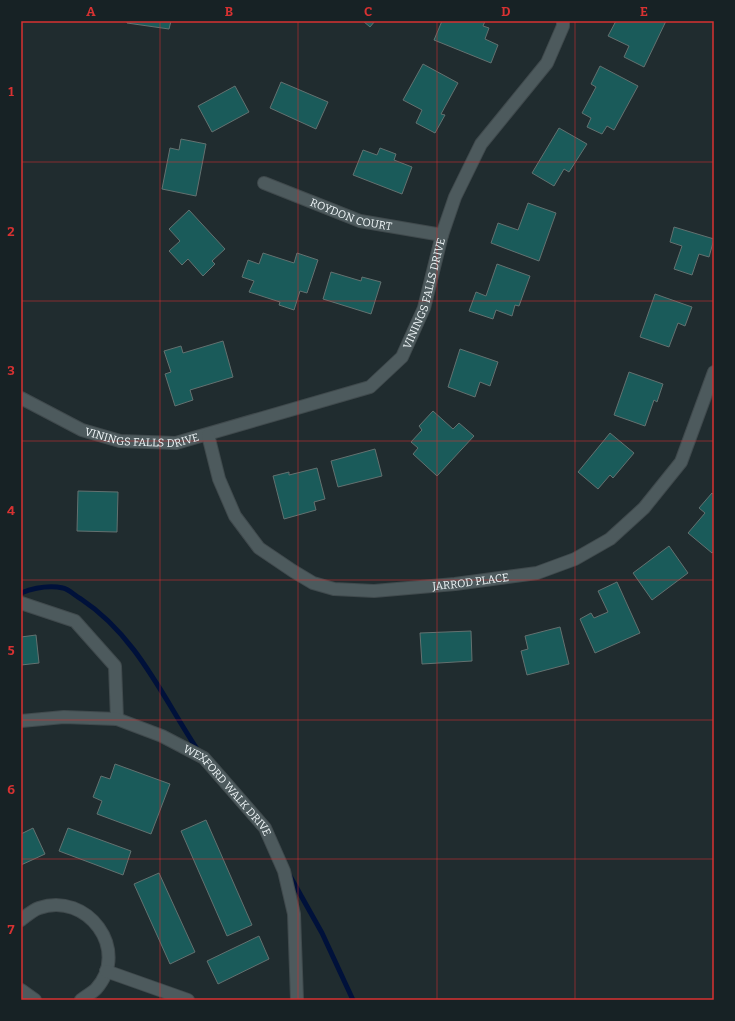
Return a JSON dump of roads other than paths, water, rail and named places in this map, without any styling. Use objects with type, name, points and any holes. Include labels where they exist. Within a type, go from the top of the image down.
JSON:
[{"type":"street","name":"VININGS FALLS DRIVE","points":[[21,398],[82,430],[120,442],[176,443],[370,387],[402,357],[424,308],[442,235],[455,197],[481,144],[547,63],[563,26],[563,21]]},
{"type":"street","name":"ROYDON COURT","points":[[264,183],[360,221],[442,235]]},
{"type":"street","name":"JARROD PLACE","points":[[208,435],[219,479],[235,516],[259,548],[293,571],[313,583],[334,589],[374,591],[455,584],[536,573],[575,559],[610,539],[644,508],[681,462],[714,372]]},
{"type":"street","points":[[21,602],[75,621],[115,666],[117,719]]},
{"type":"street","name":"WEXFORD WALK DRIVE","points":[[21,721],[64,717],[117,719],[162,736],[204,758],[265,828],[284,871],[294,914],[297,1000]]},
{"type":"street","points":[[21,920],[38,908],[58,904],[79,909],[94,920],[104,935],[108,952],[106,971],[96,988],[81,1000]]},
{"type":"street","points":[[106,971],[188,1000]]},
{"type":"street","points":[[21,990],[35,1000]]},
{"type":"waterway","points":[[21,593],[41,588],[63,588],[70,591],[101,614],[118,631],[148,669],[199,752]]},
{"type":"waterway","points":[[290,876],[322,933],[353,1000]]}]
